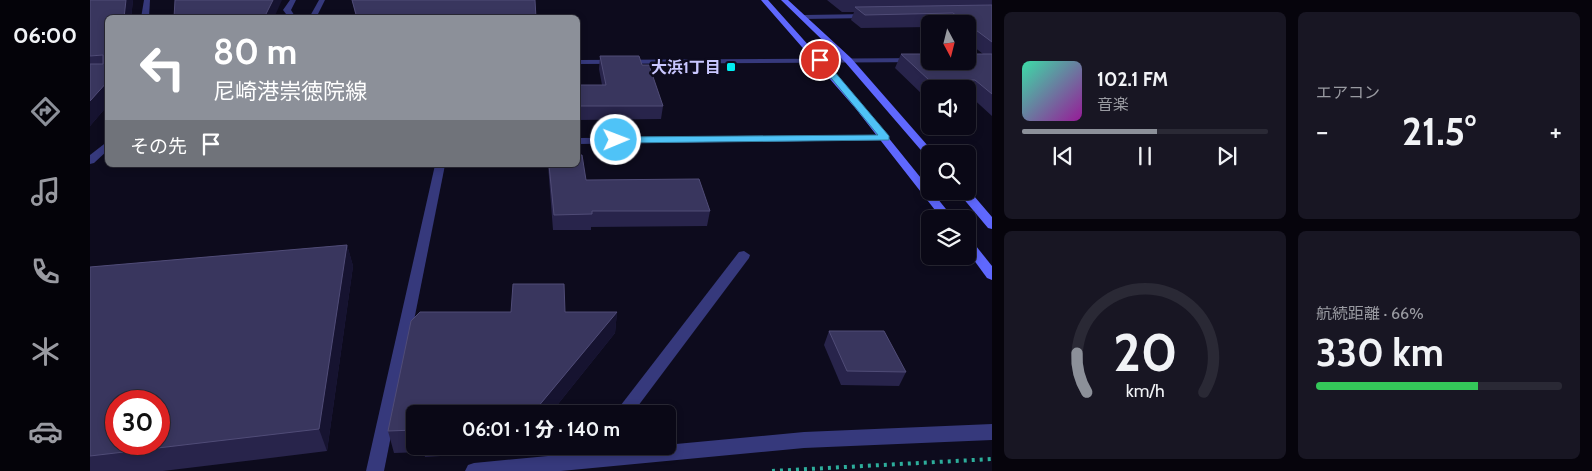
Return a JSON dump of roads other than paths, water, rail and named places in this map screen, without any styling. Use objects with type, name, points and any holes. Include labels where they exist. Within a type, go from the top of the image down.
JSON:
[{"type":"main road","points":[[764,0],[820,60],[885,138],[941,210]]},
{"type":"main road","points":[[784,0],[848,60],[922,145]]},
{"type":"main road","points":[[971,200],[992,225]]},
{"type":"main road","points":[[976,254],[992,275]]},
{"type":"street","points":[[145,15],[147,0]]},
{"type":"street","points":[[291,15],[287,10],[294,0]]},
{"type":"street","points":[[314,15],[322,0]]},
{"type":"street","points":[[803,17],[873,16]]},
{"type":"street","points":[[580,62],[921,60]]},
{"type":"street","points":[[580,141],[885,138]]},
{"type":"street","points":[[90,161],[105,147]]},
{"type":"street","points":[[375,471],[440,167]]},
{"type":"street","points":[[629,405],[744,255]]},
{"type":"street","points":[[474,471],[804,440],[992,432]]},
{"type":"street","points":[[586,460],[590,455]]},
{"type":"place","name":"大浜1丁目","points":[[731,67]]}]
